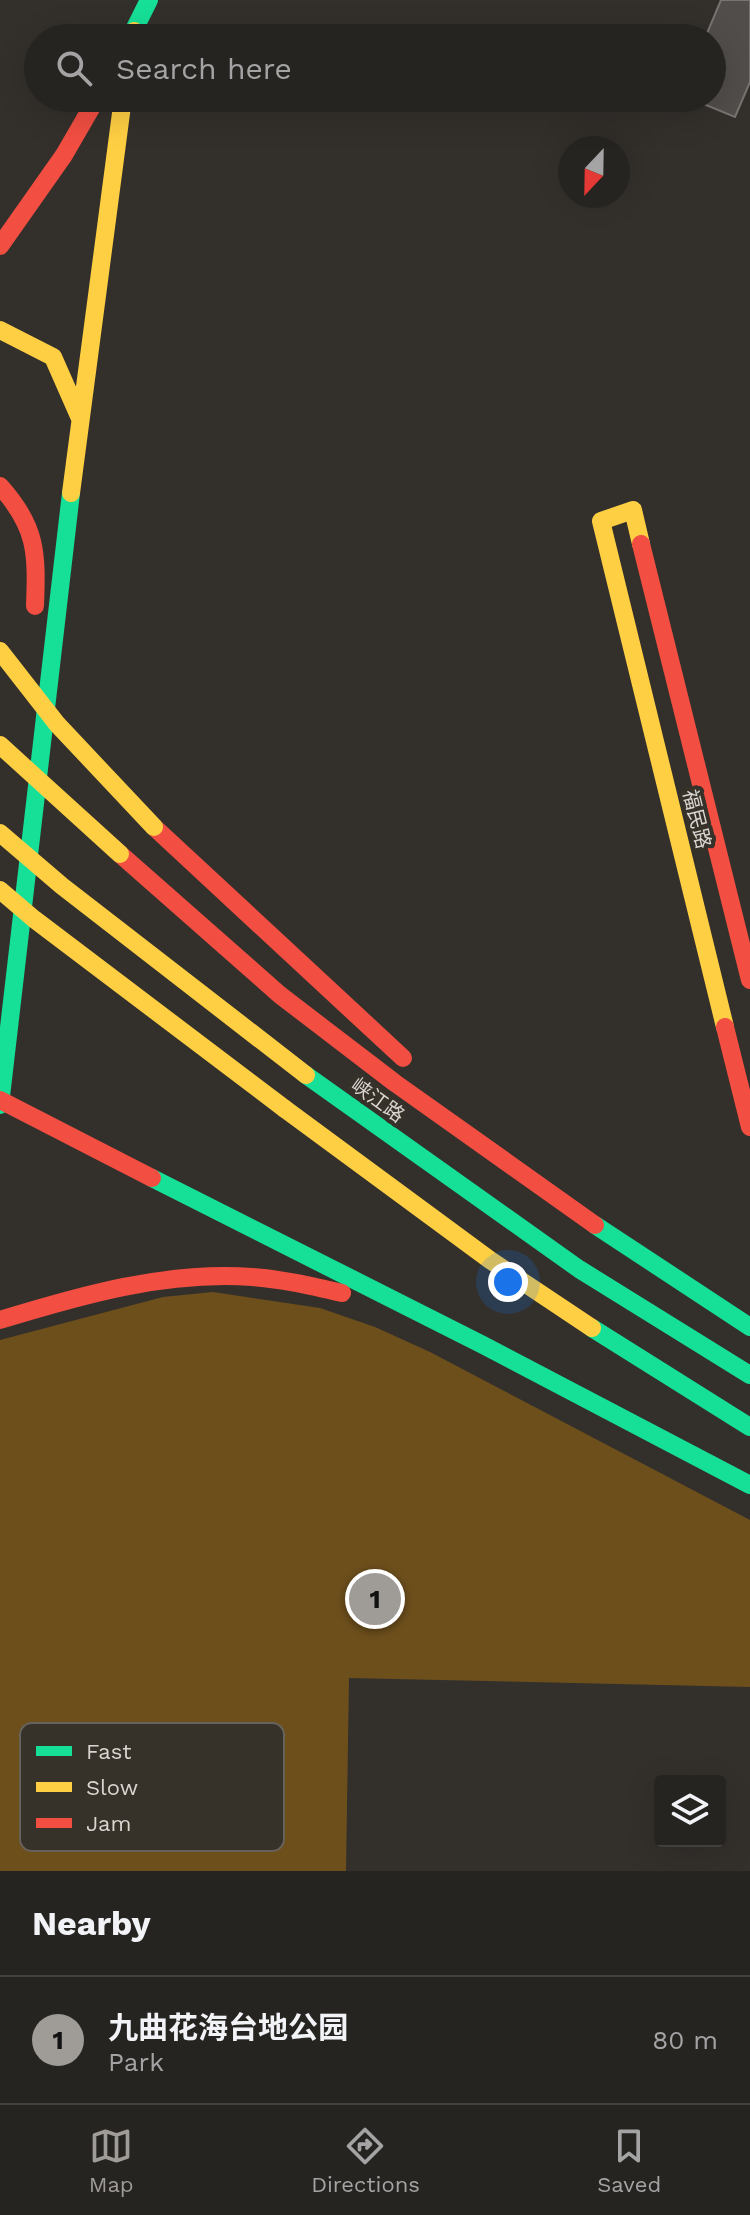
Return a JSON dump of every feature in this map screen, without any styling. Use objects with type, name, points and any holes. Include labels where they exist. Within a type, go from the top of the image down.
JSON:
[{"type":"main road","points":[[138,24],[149,0]]},
{"type":"main road","points":[[0,246],[64,155],[89,112]]},
{"type":"main road","points":[[121,112],[79,416],[0,1102],[483,1345],[750,1485]]},
{"type":"main road","points":[[0,330],[53,357],[79,416]]},
{"type":"main road","points":[[0,486],[22,512],[32,541],[36,575],[33,626]]},
{"type":"main road","name":"福民路","points":[[750,980],[633,510],[601,521],[750,1127]]},
{"type":"main road","points":[[0,651],[57,724],[154,827],[418,1072]]},
{"type":"main road","points":[[23,703],[29,657]]},
{"type":"main road","points":[[13,781],[19,734]]},
{"type":"main road","points":[[0,745],[280,995],[541,1188],[750,1327]]},
{"type":"main road","points":[[10,812],[1,878],[34,919],[490,1260],[596,1331],[750,1427]]},
{"type":"main road","name":"峡江路","points":[[0,833],[62,886],[306,1075],[589,1277],[750,1375]]},
{"type":"main road","points":[[440,1093],[541,1188]]},
{"type":"main road","points":[[0,1320],[104,1290],[172,1277],[231,1275],[275,1278],[319,1286],[365,1299],[483,1345]]},
{"type":"shaded area","points":[[213,1292],[320,1308],[375,1327],[430,1352],[750,1520],[750,1687],[349,1678],[346,1871],[0,1871],[0,1340],[163,1297]]},
{"type":"building","points":[[721,0],[750,0],[750,82],[735,117],[723,112],[726,112],[726,24],[711,24]]},
{"type":"traffic: fast","points":[[137,24],[149,0]]},
{"type":"traffic: fast","points":[[0,1105],[71,493]]},
{"type":"traffic: fast","points":[[306,1075],[579,1269],[750,1375]]},
{"type":"traffic: fast","points":[[152,1178],[483,1345],[750,1485]]},
{"type":"traffic: fast","points":[[595,1225],[750,1327]]},
{"type":"traffic: fast","points":[[592,1328],[750,1427]]},
{"type":"traffic: slow","points":[[71,493],[121,112]]},
{"type":"traffic: slow","points":[[0,330],[53,357],[79,416]]},
{"type":"traffic: slow","points":[[641,544],[633,510],[601,521],[725,1027]]},
{"type":"traffic: slow","points":[[0,651],[57,724],[154,827]]},
{"type":"traffic: slow","points":[[0,745],[120,854]]},
{"type":"traffic: slow","points":[[0,833],[62,886],[306,1075]]},
{"type":"traffic: slow","points":[[0,890],[285,1109]]},
{"type":"traffic: slow","points":[[285,1109],[490,1260],[592,1328]]},
{"type":"traffic: jam","points":[[0,246],[64,155],[89,112]]},
{"type":"traffic: jam","points":[[0,486],[28,528],[35,556],[35,606]]},
{"type":"traffic: jam","points":[[641,544],[750,980]]},
{"type":"traffic: jam","points":[[154,827],[403,1058]]},
{"type":"traffic: jam","points":[[120,854],[280,995],[395,1083],[595,1225]]},
{"type":"traffic: jam","points":[[725,1027],[750,1127]]},
{"type":"traffic: jam","points":[[0,1100],[152,1178]]},
{"type":"traffic: jam","points":[[0,1320],[124,1287],[187,1278],[263,1278],[342,1293]]},
{"type":"place","name":"九曲花海台地公园","points":[[375,1599]]}]
